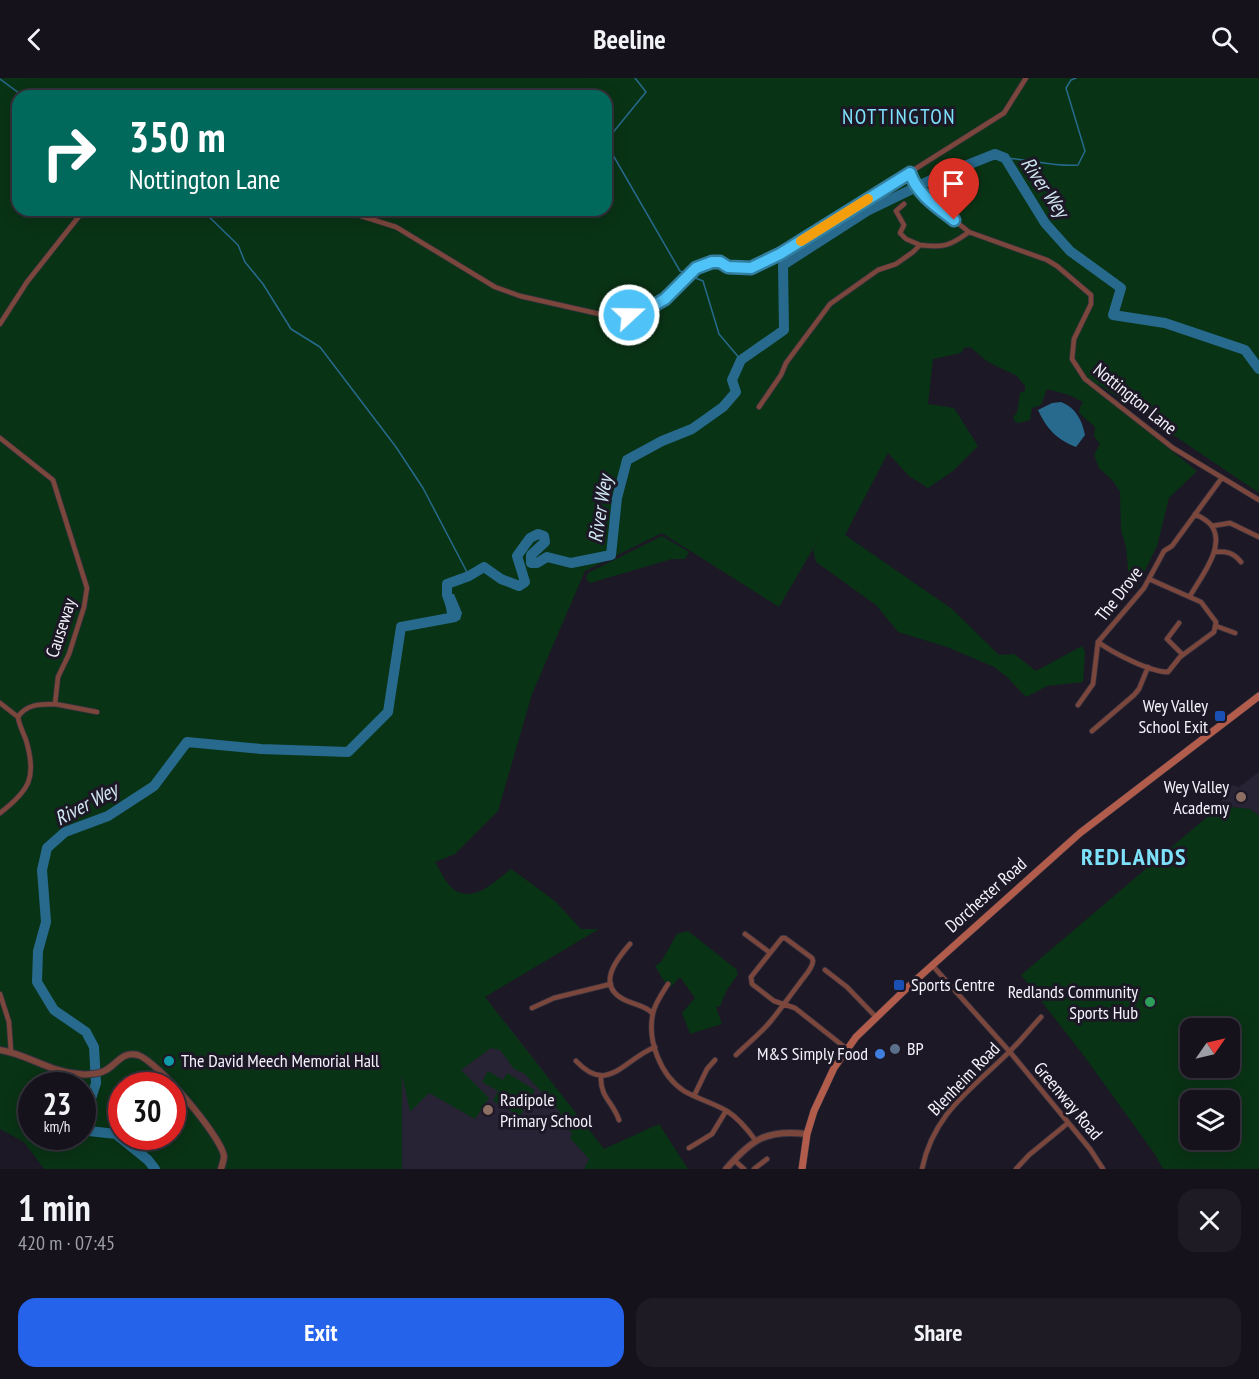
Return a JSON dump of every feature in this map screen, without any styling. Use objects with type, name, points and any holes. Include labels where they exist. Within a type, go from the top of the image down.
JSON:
[{"type":"main road","name":"Dorchester Road","points":[[802,1169],[807,1134],[823,1088],[847,1049],[876,1017],[1080,832],[1259,696]]},
{"type":"street","points":[[361,216],[396,227],[495,287],[520,296],[604,315],[639,314],[665,299],[696,268],[712,262],[720,262],[728,267],[751,268],[780,254],[1004,113],[1026,78]]},
{"type":"street","points":[[910,173],[913,183],[924,195]]},
{"type":"street","name":"Nottington Lane","points":[[924,195],[969,232],[1047,260],[1090,295],[1092,304],[1074,339],[1072,359],[1086,379],[1173,448],[1259,500]]},
{"type":"street","points":[[904,204],[896,211],[904,225],[900,233],[906,239],[936,247],[952,244],[969,232]]},
{"type":"street","points":[[0,324],[27,282],[79,216]]},
{"type":"street","points":[[759,407],[781,375],[786,363],[830,304],[878,270],[896,264],[914,252],[920,244]]},
{"type":"street","name":"Causeway","points":[[0,438],[53,480],[87,588],[84,608],[69,654],[58,677],[55,704]]},
{"type":"street","name":"The Drove","points":[[1078,705],[1093,684],[1098,642],[1144,588],[1164,551],[1172,546],[1221,479]]},
{"type":"street","points":[[1190,596],[1214,552],[1215,540],[1212,526],[1195,514]]},
{"type":"street","points":[[1212,526],[1230,523],[1259,537]]},
{"type":"street","points":[[1214,552],[1225,551],[1234,554],[1241,562]]},
{"type":"street","points":[[1098,642],[1148,667],[1160,672],[1168,672],[1183,655],[1214,632],[1216,622],[1201,602],[1149,579]]},
{"type":"street","points":[[1179,623],[1167,639],[1183,655]]},
{"type":"street","points":[[1216,626],[1235,633]]},
{"type":"street","points":[[1092,731],[1139,689],[1148,667]]},
{"type":"street","points":[[0,703],[18,717],[32,765],[32,775],[23,792],[0,813]]},
{"type":"street","points":[[18,717],[28,707],[55,704],[97,712]]},
{"type":"street","points":[[745,934],[769,952]]},
{"type":"street","points":[[736,1055],[770,1022],[784,1004],[811,969],[813,961],[785,938],[780,939],[769,952],[750,981],[774,1001],[784,1004],[795,1008],[847,1049]]},
{"type":"street","points":[[630,944],[611,968],[611,984],[621,998],[649,1009],[652,1014]]},
{"type":"street","name":"Greenway Road","points":[[932,965],[1010,1052],[1090,1149],[1102,1169]]},
{"type":"street","points":[[825,970],[847,987],[876,1017]]},
{"type":"street","points":[[532,1008],[554,998],[611,984]]},
{"type":"street","points":[[668,984],[652,1014],[651,1028],[658,1060],[677,1085],[736,1118],[756,1141]]},
{"type":"street","points":[[0,994],[9,1022],[11,1052]]},
{"type":"street","name":"Blenheim Road","points":[[922,1169],[935,1131],[942,1120],[1010,1052],[1041,1017]]},
{"type":"street","points":[[576,1061],[594,1076],[601,1077],[618,1070],[655,1047]]},
{"type":"street","points":[[0,1050],[11,1052],[52,1069],[79,1074],[105,1071],[124,1056],[141,1057],[188,1099],[216,1138],[224,1155],[221,1169]]},
{"type":"street","points":[[694,1096],[707,1069],[715,1060]]},
{"type":"street","points":[[601,1077],[603,1094],[619,1120]]},
{"type":"street","points":[[689,1148],[712,1134],[726,1111]]},
{"type":"street","points":[[1016,1169],[1029,1155],[1068,1123]]},
{"type":"street","points":[[726,1169],[756,1141],[782,1132],[807,1134]]},
{"type":"street","points":[[754,1169],[767,1159]]},
{"type":"street","points":[[734,1160],[744,1169]]},
{"type":"shaded area","name":"Wey Valley Academy","points":[[1259,772],[1259,816],[1250,809],[1220,806],[1228,784],[1239,787]]},
{"type":"shaded area","name":"Radipole Primary School","points":[[506,1023],[604,1150],[592,1169],[402,1169],[402,1071]]},
{"type":"green space","points":[[0,78],[1259,78],[1259,493],[1101,386],[1082,379],[1197,471],[1169,498],[1157,546],[1138,585],[1133,583],[1129,579],[1126,547],[1121,530],[1120,492],[1113,481],[1099,468],[1094,455],[1100,444],[1094,436],[1095,427],[1079,413],[1083,402],[1069,395],[1047,389],[1041,405],[1032,408],[1030,420],[1015,422],[1013,417],[1017,413],[1020,393],[1025,391],[1025,386],[1017,376],[988,362],[970,347],[964,348],[961,353],[933,359],[928,404],[954,408],[978,446],[953,471],[928,488],[909,476],[888,453],[845,535],[952,609],[999,655],[1014,654],[1036,671],[1082,646],[1085,652],[1083,682],[1047,686],[1026,697],[994,667],[947,647],[898,632],[876,605],[816,562],[813,550],[821,535],[779,607],[662,533],[585,571],[532,694],[498,811],[455,854],[435,862],[450,887],[461,893],[469,894],[491,885],[511,869],[555,901],[581,929],[599,929],[485,997],[604,1149],[659,1124],[688,1169],[584,1169],[589,1159],[570,1138],[572,1134],[560,1112],[525,1074],[514,1069],[500,1050],[491,1048],[461,1070],[489,1098],[475,1119],[429,1093],[410,1112],[402,1075],[402,1169],[44,1169],[30,1150],[96,1150],[96,1072],[18,1072],[18,1139],[0,1129]]},
{"type":"green space","points":[[662,536],[689,552],[685,559],[672,559],[590,583],[586,578],[588,573]]},
{"type":"green space","name":"Redlands Community Sports Hub","points":[[1220,806],[1250,809],[1259,816],[1259,1169],[1163,1169],[1084,1056],[1021,975]]},
{"type":"green space","points":[[688,931],[736,969],[738,974],[720,1006],[716,1007],[722,1024],[690,1034],[682,1013],[695,998],[680,977],[671,987],[664,981],[655,966],[661,962],[677,934]]},
{"type":"green space","points":[[488,1071],[503,1080],[507,1073],[535,1090],[520,1116],[493,1101],[498,1091],[482,1082]]},
{"type":"water","points":[[1061,402],[1078,415],[1082,424],[1085,435],[1076,447],[1053,433],[1038,410],[1052,403]]},
{"type":"water","points":[[447,594],[454,594],[462,613],[460,620],[448,619],[444,597]]},
{"type":"waterway","points":[[612,134],[646,92],[635,78]]},
{"type":"waterway","points":[[1005,158],[1078,165],[1085,151],[1066,88],[1071,80],[1076,78]]},
{"type":"waterway","points":[[0,79],[15,90]]},
{"type":"waterway","points":[[612,153],[680,271],[683,272]]},
{"type":"waterway","name":"River Wey","points":[[155,1169],[148,1160],[116,1134],[89,1131],[86,1114],[96,1083],[94,1047],[86,1032],[54,1010],[37,982],[38,951],[46,922],[42,870],[47,848],[65,832],[108,816],[154,786],[187,742],[261,749],[348,752],[388,712],[401,627],[455,617],[447,595],[447,584],[469,576],[484,567],[501,579],[519,586],[525,582],[517,556],[530,538],[538,534],[544,536],[545,542],[531,555],[531,563],[537,563],[547,557],[571,563],[611,555],[617,498],[627,460],[662,441],[692,429],[723,407],[736,392],[732,380],[741,360],[784,330],[783,265],[867,211],[937,177],[995,154],[1005,158],[1045,223],[1070,251],[1121,288],[1113,315],[1165,323],[1245,350],[1259,369]]},
{"type":"waterway","points":[[208,216],[238,245],[245,262],[263,284],[291,329],[320,347],[396,447],[423,488],[469,576]]},
{"type":"waterway","points":[[693,277],[703,281],[719,334],[741,360]]},
{"type":"slow traffic","points":[[801,241],[868,199]]},
{"type":"place","name":"Wey Valley School Exit","points":[[1220,716]]},
{"type":"place","name":"Wey Valley Academy","points":[[1241,797]]},
{"type":"place","name":"Sports Centre","points":[[899,985]]},
{"type":"place","name":"Redlands Community Sports Hub","points":[[1150,1002]]},
{"type":"place","name":"BP","points":[[895,1049]]},
{"type":"place","name":"M&S Simply Food","points":[[880,1054]]},
{"type":"place","name":"The David Meech Memorial Hall","points":[[169,1061]]},
{"type":"place","name":"Radipole Primary School","points":[[488,1110]]},
{"type":"district","name":"NOTTINGTON","points":[[899,117]]},
{"type":"district","name":"REDLANDS","points":[[1134,857]]},
{"type":"route","points":[[629,315],[639,314],[665,299],[696,268],[712,262],[720,262],[728,267],[751,268],[780,254],[910,173],[913,183],[924,195],[954,220]]}]
